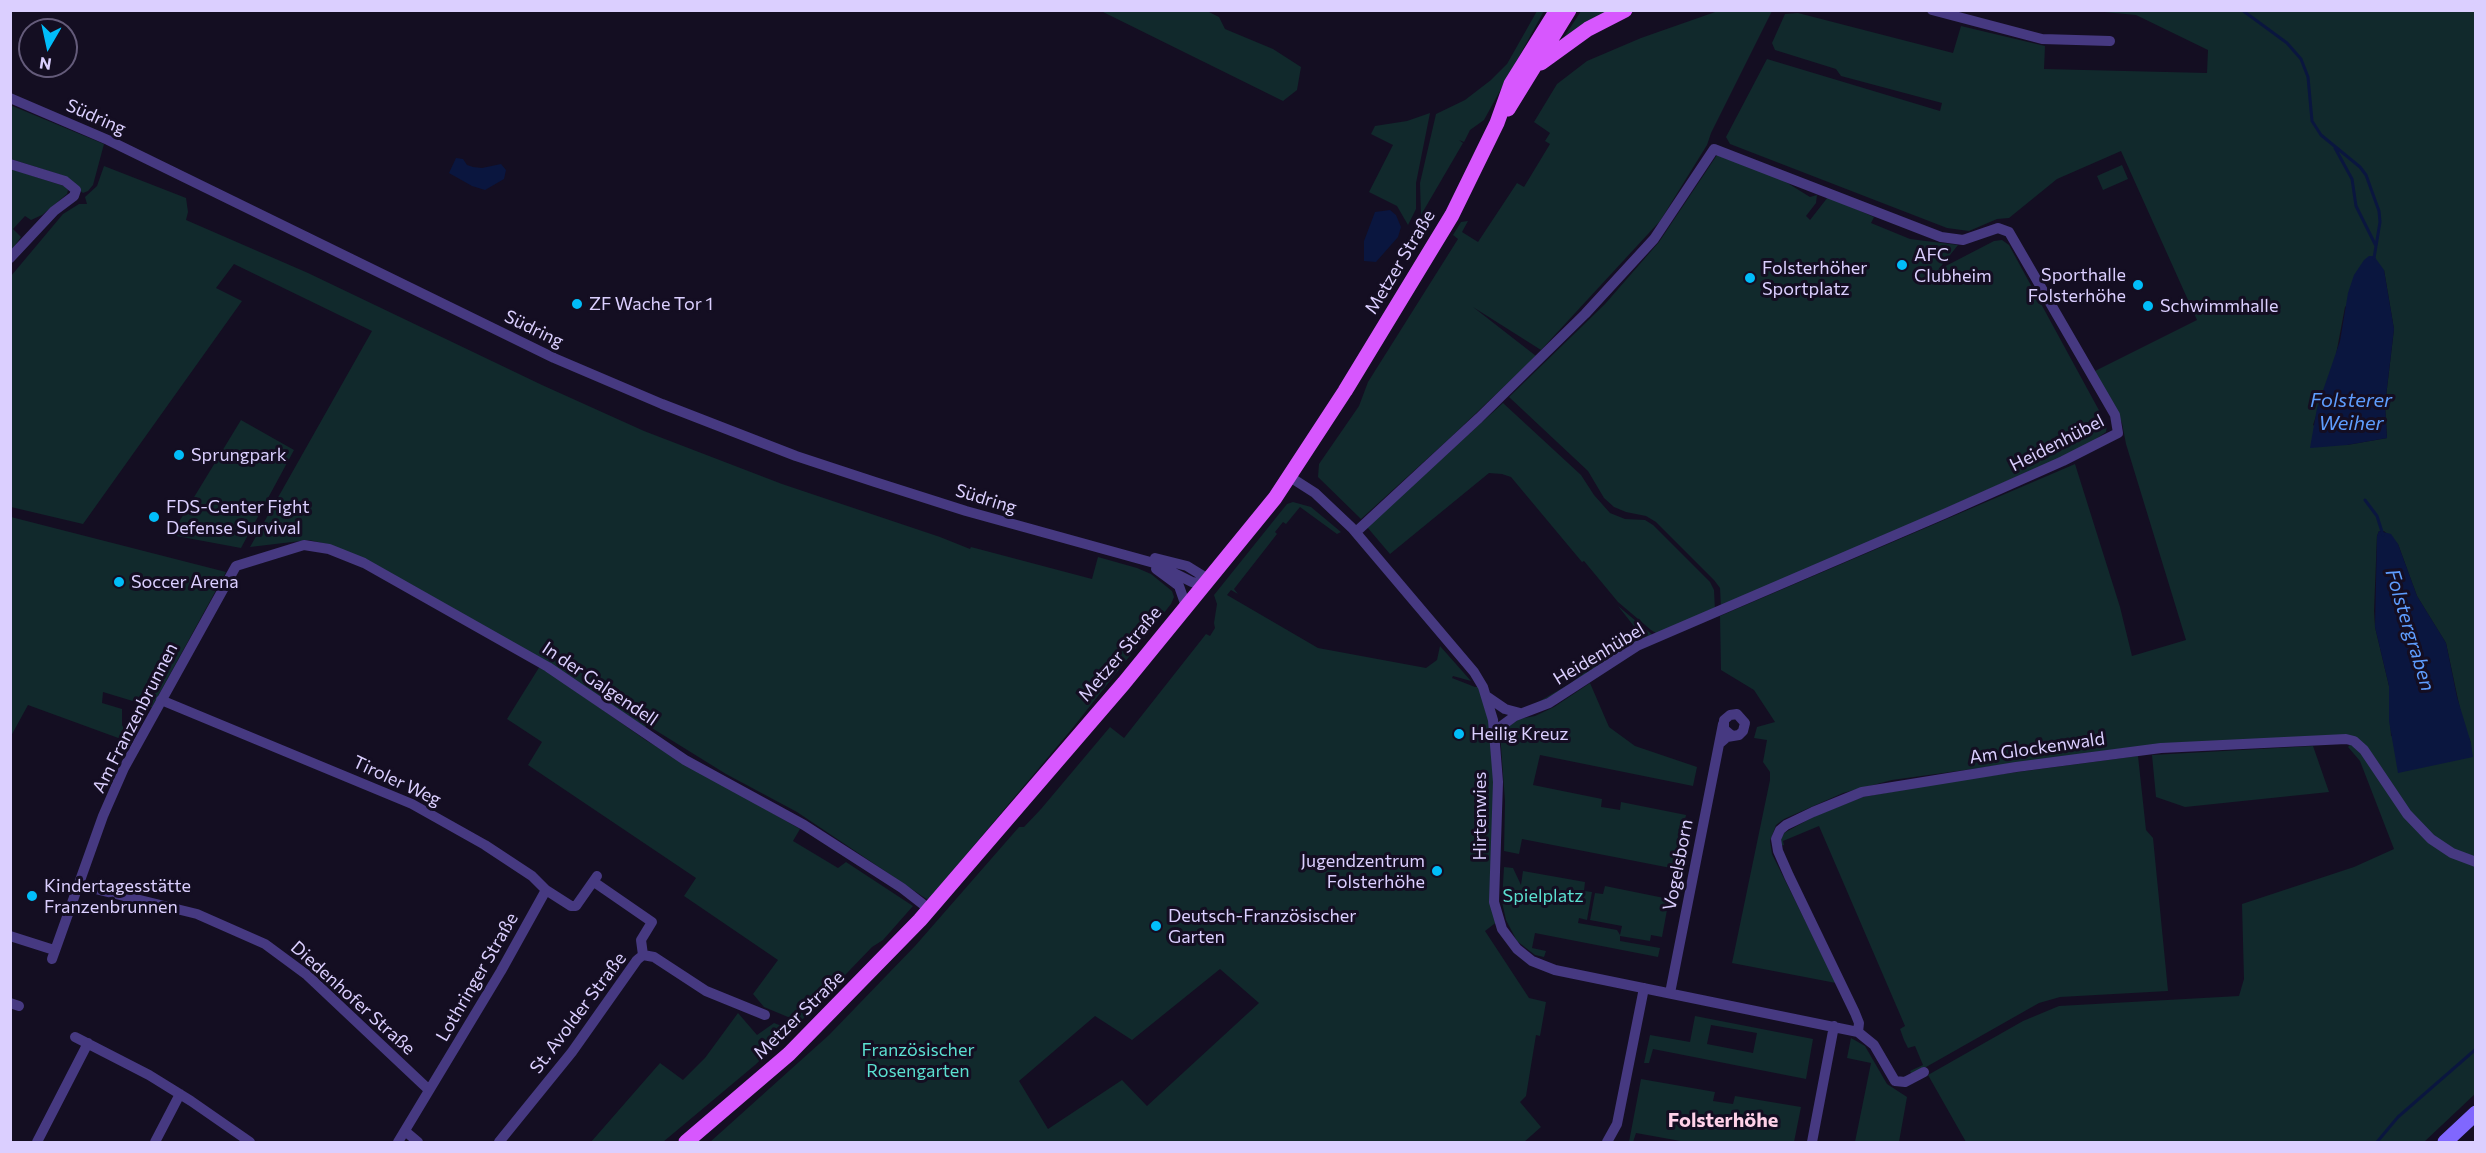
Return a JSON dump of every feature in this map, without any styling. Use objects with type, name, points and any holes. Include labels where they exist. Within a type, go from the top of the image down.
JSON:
[{"type":"main road","name":"Metzer Straße","points":[[686,1143],[789,1054],[929,909],[1124,683],[1290,477],[1452,215],[1497,123],[1511,84],[1557,10]]},
{"type":"main road","name":"Metzer Straße","points":[[1497,123],[1569,10]]},
{"type":"main road","points":[[1532,71],[1588,29],[1625,10]]},
{"type":"main road","points":[[2445,1143],[2475,1113]]},
{"type":"street","points":[[1932,10],[2042,39],[2110,41]]},
{"type":"street","name":"Südring","points":[[10,98],[108,140],[554,358],[642,396],[808,459],[966,511],[1165,568],[1192,582],[1206,582]]},
{"type":"street","name":"Heidenhübel","points":[[1356,532],[1479,418],[1584,314],[1654,239],[1714,149],[1941,237],[1963,240],[1998,228],[2009,232],[2115,415],[2118,433],[2084,451],[1697,622],[1637,646],[1549,703],[1520,713],[1500,727],[1494,736]]},
{"type":"street","points":[[10,164],[70,183],[76,190],[74,196],[46,219],[10,258]]},
{"type":"street","name":"Hirtenwies","points":[[1290,477],[1315,493],[1356,532],[1474,672],[1491,708],[1494,736],[1499,814],[1494,902],[1502,929],[1526,957],[1541,965],[1858,1032]]},
{"type":"street","name":"Südring","points":[[1064,538],[1187,566],[1206,582]]},
{"type":"street","name":"In der Galgendell","points":[[236,566],[304,545],[329,549],[364,563],[548,667],[667,749],[722,782],[804,825],[902,888],[929,909]]},
{"type":"street","name":"Südring","points":[[1140,560],[1175,583],[1183,593],[1186,606]]},
{"type":"street","name":"Am Franzenbrunnen","points":[[10,936],[53,954],[103,816],[124,768],[236,566]]},
{"type":"street","points":[[1485,695],[1505,709],[1520,713]]},
{"type":"street","name":"Tiroler Weg","points":[[161,700],[412,804],[485,845],[532,876],[546,890],[571,906],[576,906],[595,879],[652,922],[641,940],[643,955]]},
{"type":"street","points":[[1737,714],[1745,723],[1743,731],[1739,735],[1731,735],[1726,733],[1723,724],[1730,715],[1737,714]]},
{"type":"street","name":"Vogelsborn","points":[[1670,993],[1723,724]]},
{"type":"street","points":[[1719,744],[1731,735]]},
{"type":"street","name":"Am Glockenwald","points":[[1858,1032],[1859,1023],[1855,1013],[1785,868],[1776,839],[1780,830],[1786,825],[1862,792],[2016,767],[2161,748],[2346,740],[2354,741],[2364,750],[2407,814],[2431,839],[2452,853],[2475,862]]},
{"type":"street","name":"Diedenhofer Straße","points":[[79,885],[196,914],[265,944],[307,975],[429,1089]]},
{"type":"street","name":"Lothringer Straße","points":[[398,1143],[501,971],[546,890]]},
{"type":"street","name":"St. Avolder Straße","points":[[499,1143],[572,1052],[637,960],[643,955],[654,957],[706,991],[765,1015]]},
{"type":"street","points":[[1607,1142],[1617,1124],[1644,988]]},
{"type":"street","points":[[1812,1143],[1834,1026]]},
{"type":"street","points":[[1858,1032],[1874,1044],[1895,1081],[1905,1082],[1924,1072]]},
{"type":"street","points":[[75,1037],[180,1094],[250,1143]]},
{"type":"street","points":[[37,1143],[88,1043]]},
{"type":"street","points":[[155,1143],[180,1094]]},
{"type":"street","points":[[405,1131],[418,1143]]},
{"type":"green space","points":[[1101,11],[1207,11],[1219,17],[1225,29],[1273,49],[1301,67],[1297,90],[1283,101]]},
{"type":"green space","points":[[1537,11],[1544,11],[1484,120],[1470,130],[1464,142],[1459,140],[1463,143],[1421,215],[1420,183],[1436,114],[1465,100],[1507,64]]},
{"type":"green space","points":[[1581,11],[1614,11],[1559,45]]},
{"type":"green space","points":[[1718,11],[1772,11],[1707,145],[1660,221],[1541,350],[1473,307],[1536,356],[1361,519],[1318,477],[1319,464],[1359,406],[1368,382],[1458,239],[1453,235],[1461,222],[1468,221],[1462,232],[1478,242],[1517,183],[1524,187],[1550,144],[1545,141],[1550,133],[1534,122],[1557,84],[1587,61],[1641,38]]},
{"type":"green space","points":[[2094,11],[2475,11],[2476,1093],[2424,1142],[1966,1142],[1928,1075],[2023,1021],[2059,1006],[2239,996],[2244,979],[2242,904],[2354,867],[2394,849],[2360,761],[2348,747],[2356,738],[2126,748],[1892,780],[1843,793],[1784,819],[1776,825],[1770,841],[1772,854],[1836,983],[1732,963],[1770,780],[1770,772],[1763,762],[1767,740],[1754,738],[1757,727],[1775,722],[1754,690],[1721,670],[1720,616],[2075,464],[2120,607],[2132,656],[2186,640],[2126,444],[2122,423],[2095,371],[2197,320],[2121,151],[2057,179],[2009,218],[1997,219],[1969,231],[1947,228],[1730,144],[1726,137],[1767,59],[1940,111],[1942,103],[1841,76],[1836,69],[1775,50],[1772,43],[1785,14],[1798,13],[1953,53],[1961,26],[2045,46],[2044,69],[2207,73],[2208,50],[2136,15]],"holes":[[[2384,270],[2394,329],[2385,405],[2387,438],[2347,445],[2313,425],[2335,360],[2345,307]],[[2379,531],[2384,531],[2398,544],[2417,596],[2446,643],[2463,723],[2471,743],[2391,736],[2389,686],[2375,627],[2374,611]]]},
{"type":"green space","points":[[10,105],[104,144],[93,185],[88,191],[83,193],[61,175],[11,159]]},
{"type":"green space","points":[[1430,113],[1416,183],[1416,209],[1408,225],[1397,206],[1369,192],[1393,145],[1371,134],[1375,126],[1407,121]]},
{"type":"green space","points":[[1717,155],[1781,179],[1810,197],[1817,195],[1816,203],[1806,216],[1810,220],[1828,197],[1874,217],[1871,223],[1910,239],[1958,245],[1938,270],[1994,241],[2002,240],[2009,245],[2107,425],[2106,432],[2084,447],[1721,608],[1720,588],[1714,580],[1656,522],[1646,516],[1614,507],[1604,498],[1588,471],[1509,397],[1605,304],[1659,242]]},
{"type":"green space","points":[[2122,165],[2128,179],[2103,190],[2097,176]]},
{"type":"green space","points":[[104,166],[186,198],[188,212],[186,220],[308,273],[644,431],[782,484],[970,549],[971,547],[1092,579],[1098,557],[1137,568],[1151,574],[1172,591],[1174,597],[1171,604],[1071,730],[928,900],[797,812],[726,774],[647,725],[645,728],[327,544],[309,540],[250,547],[372,331],[234,264],[216,288],[242,301],[83,524],[11,507],[11,276],[63,214],[79,204],[87,204],[85,197],[97,186]]},
{"type":"green space","points":[[11,169],[64,186],[68,190],[67,194],[42,215],[31,220],[25,216],[13,229],[21,237],[11,251]]},
{"type":"green space","points":[[1503,403],[1581,475],[1610,513],[1625,519],[1645,520],[1653,525],[1710,582],[1714,590],[1715,610],[1659,635],[1651,630],[1618,602],[1511,477],[1502,474],[1489,473],[1390,554],[1367,527]]},
{"type":"green space","points":[[241,420],[294,450],[241,548],[171,535]]},
{"type":"green space","name":"Französischer Rosengarten","points":[[1293,502],[1311,507],[1341,532],[1337,534],[1300,507],[1286,524],[1283,522],[1275,532],[1277,534],[1234,589],[1238,594],[1231,590],[1227,595],[1318,648],[1426,668],[1437,660],[1440,646],[1471,681],[1453,676],[1452,678],[1475,687],[1483,687],[1491,708],[1498,921],[1485,931],[1529,998],[1546,1002],[1540,1036],[1536,1035],[1526,1096],[1520,1102],[1541,1127],[1524,1142],[710,1142],[829,1035],[915,946],[1019,827],[1024,827],[1041,809],[1110,727],[1124,738],[1206,634],[1210,636],[1215,628],[1217,604],[1214,595],[1287,504]],"holes":[[[1220,969],[1259,1003],[1147,1106],[1122,1080],[1048,1129],[1019,1081],[1095,1016],[1132,1040]]]},
{"type":"green space","points":[[11,517],[226,572],[152,707],[136,705],[136,702],[103,692],[102,703],[122,709],[122,725],[132,743],[28,705],[11,736]]},
{"type":"green space","points":[[1618,606],[1655,637],[1533,705],[1571,683],[1637,630]]},
{"type":"green space","points":[[540,666],[647,741],[800,829],[793,841],[838,868],[846,862],[913,906],[883,940],[872,947],[800,1022],[764,1007],[753,994],[778,960],[684,896],[696,878],[528,765],[542,742],[507,719]]},
{"type":"green space","points":[[1590,683],[1609,727],[1635,746],[1697,767],[1693,786],[1540,755],[1533,785],[1602,799],[1601,807],[1620,810],[1621,802],[1686,815],[1676,869],[1522,839],[1519,854],[1504,851],[1505,801],[1500,733],[1519,719],[1535,716],[1554,707]]},
{"type":"green space","points":[[2313,746],[2329,792],[2185,807],[2156,797],[2152,755]]},
{"type":"green space","points":[[2138,756],[2146,830],[2153,838],[2168,991],[2060,997],[2039,1003],[1912,1075],[1910,1071],[1923,1065],[1915,1046],[1908,1048],[1904,1040],[1900,1029],[1905,1026],[1819,826],[1783,841],[1784,845],[1780,846],[1784,833],[1815,816],[1863,797],[1958,780]]},
{"type":"green space","name":"Spielplatz","points":[[1504,867],[1513,868],[1521,885],[1523,871],[1585,882],[1584,891],[1592,892],[1587,920],[1579,918],[1578,923],[1617,930],[1620,935],[1622,926],[1590,920],[1595,893],[1603,894],[1605,886],[1669,899],[1662,937],[1651,935],[1650,941],[1620,936],[1620,941],[1660,948],[1658,957],[1535,933],[1532,948],[1546,951],[1544,957],[1535,955],[1517,941],[1506,920],[1502,902]]},
{"type":"green space","points":[[738,1013],[757,1035],[774,1023],[792,1030],[755,1065],[663,1142],[591,1142],[660,1063],[683,1080],[705,1058]]},
{"type":"green space","points":[[1695,1016],[1813,1039],[1806,1079],[1653,1049],[1649,1063],[1644,1063],[1650,1035],[1690,1042]],"holes":[[[1711,1025],[1757,1033],[1753,1053],[1707,1044]]]},
{"type":"green space","points":[[1851,1038],[1865,1046],[1887,1084],[1907,1097],[1899,1142],[1855,1142],[1871,1063],[1847,1058]]},
{"type":"green space","points":[[1641,1079],[1715,1092],[1713,1101],[1733,1104],[1735,1096],[1801,1107],[1794,1142],[1686,1142],[1636,1133],[1633,1142],[1629,1142]]},
{"type":"water","points":[[456,158],[463,159],[467,165],[473,167],[482,168],[501,164],[506,170],[504,179],[485,190],[472,186],[449,173]]},
{"type":"water","points":[[1390,210],[1396,215],[1401,227],[1398,237],[1376,262],[1364,261],[1364,241],[1375,212]]},
{"type":"water","name":"Folsterer Weiher","points":[[2369,256],[2374,256],[2384,270],[2394,329],[2385,405],[2387,438],[2310,448],[2317,408],[2340,341],[2348,293],[2354,275]]},
{"type":"water","points":[[2379,531],[2391,534],[2398,544],[2417,596],[2446,643],[2473,757],[2398,773],[2389,721],[2389,686],[2375,627]]},
{"type":"waterway","name":"Folstergraben","points":[[2242,10],[2287,43],[2301,59],[2308,77],[2312,121],[2321,135],[2360,167],[2366,175],[2379,211],[2380,222],[2374,258]]},
{"type":"waterway","name":"Folstergraben","points":[[2335,148],[2352,179],[2356,206],[2376,246]]},
{"type":"waterway","name":"Folstergraben","points":[[2365,500],[2377,516],[2383,535]]},
{"type":"waterway","points":[[2377,1142],[2398,1117],[2476,1049]]},
{"type":"place","name":"AFC Clubheim","points":[[1902,265]]},
{"type":"place","name":"Folsterhöher Sportplatz","points":[[1750,278]]},
{"type":"place","name":"Sporthalle Folsterhöhe","points":[[2138,285]]},
{"type":"place","name":"ZF Wache Tor 1","points":[[577,304]]},
{"type":"place","name":"Schwimmhalle","points":[[2148,306]]},
{"type":"place","name":"Sprungpark","points":[[179,455]]},
{"type":"place","name":"FDS-Center Fight Defense Survival","points":[[154,517]]},
{"type":"place","name":"Soccer Arena","points":[[119,582]]},
{"type":"place","name":"Heilig Kreuz","points":[[1459,734]]},
{"type":"place","name":"Jugendzentrum Folsterhöhe","points":[[1437,871]]},
{"type":"place","name":"Kindertagesstätte Franzenbrunnen","points":[[32,896]]},
{"type":"place","name":"Deutsch-Französischer Garten","points":[[1156,926]]},
{"type":"district","name":"Folsterhöhe","points":[[1723,1120]]}]
